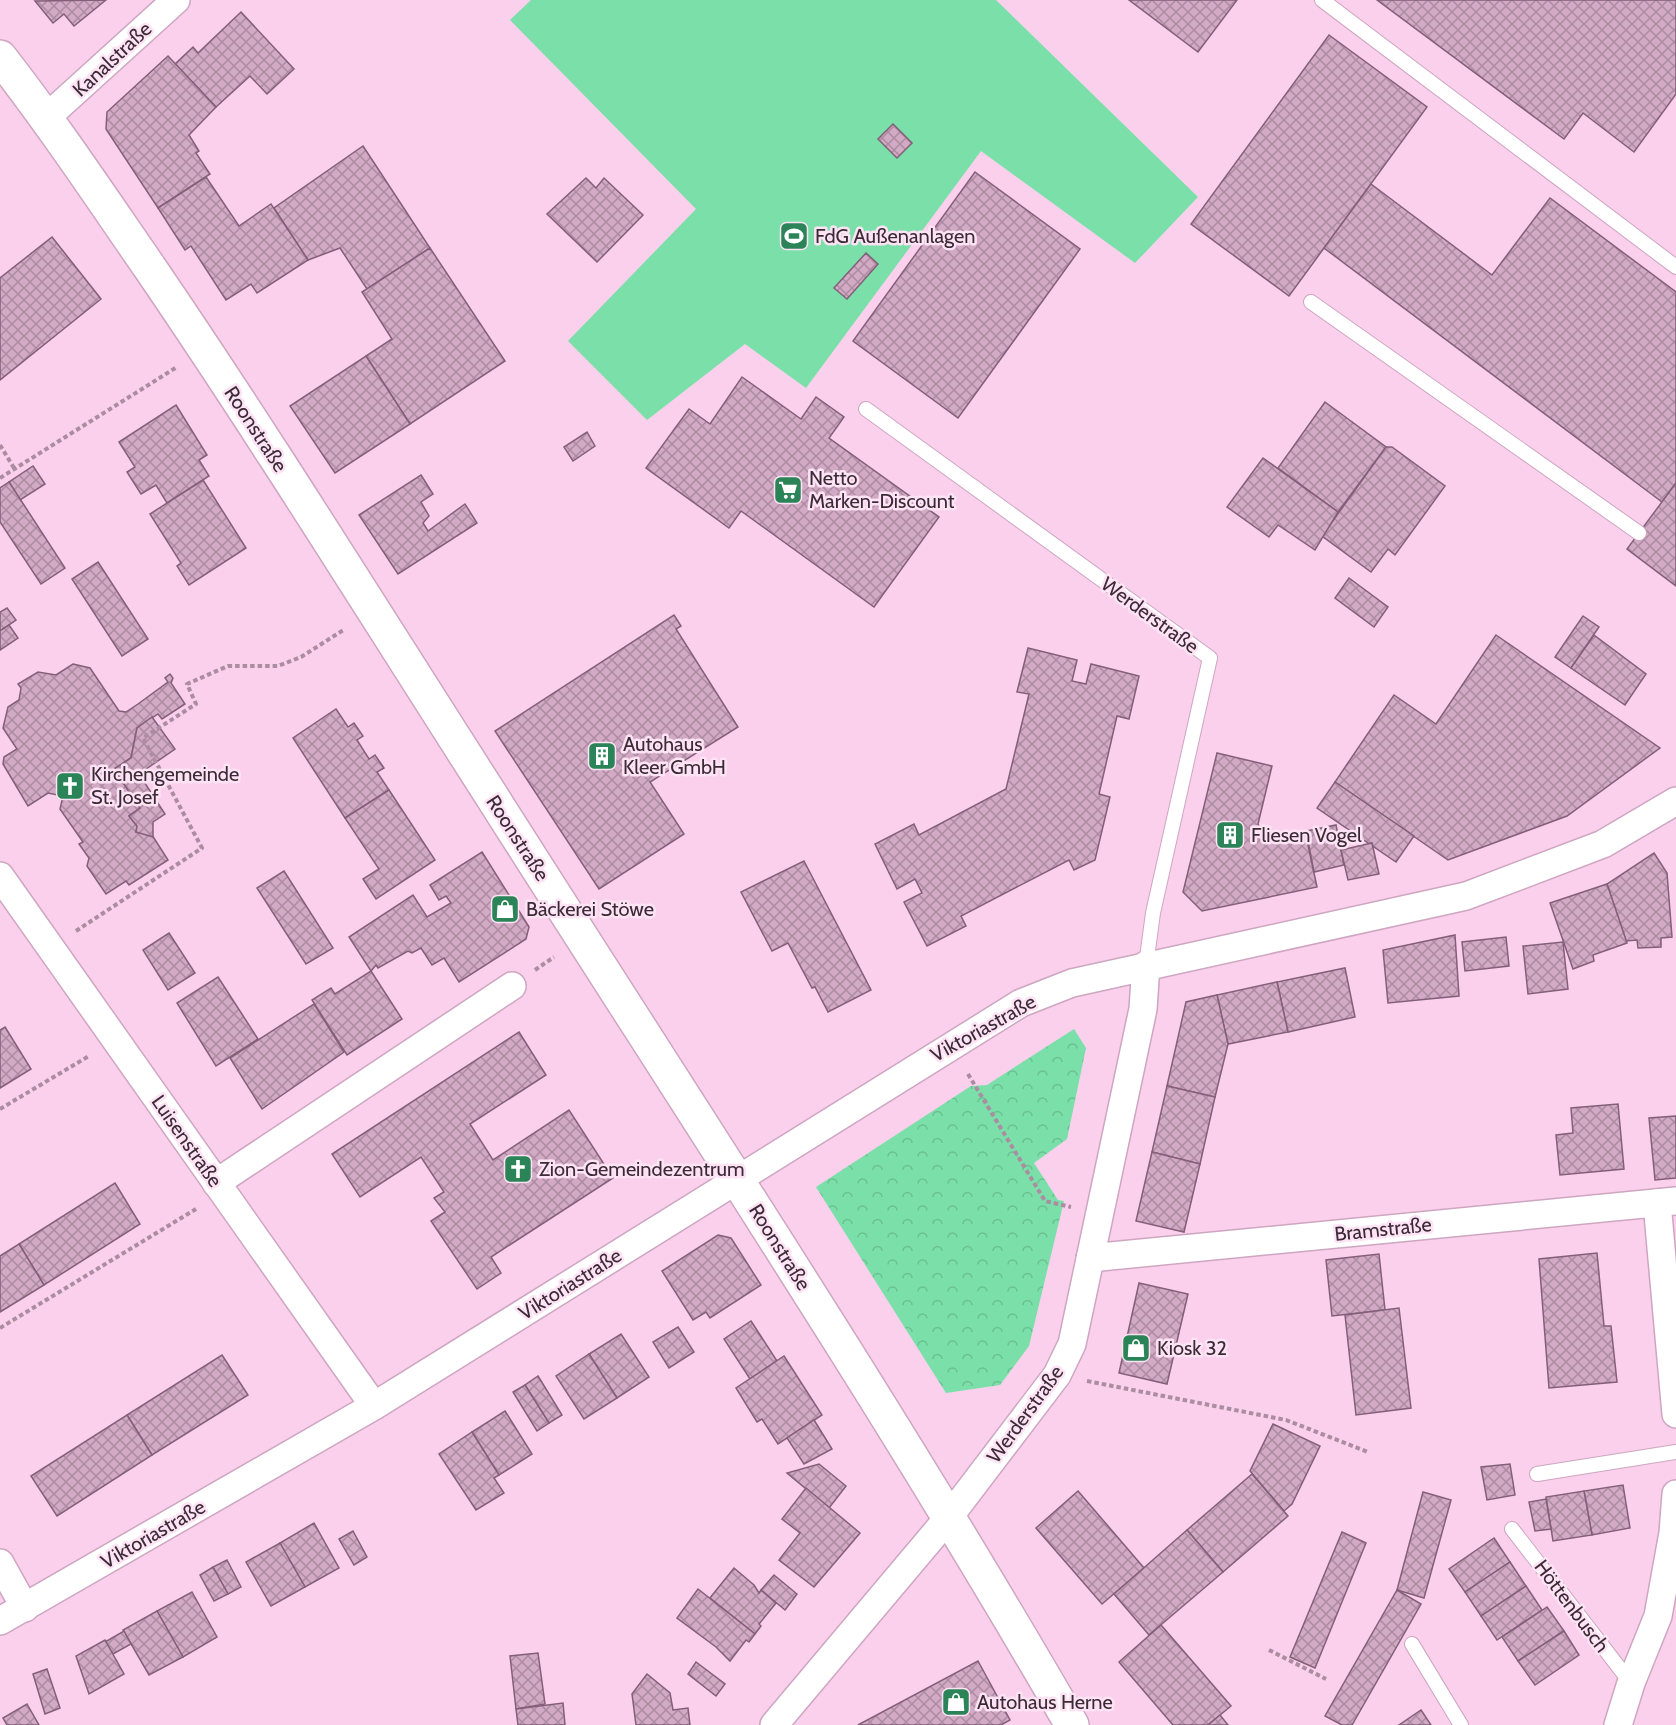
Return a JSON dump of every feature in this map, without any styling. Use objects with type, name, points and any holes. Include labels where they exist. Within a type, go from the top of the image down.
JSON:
[{"type":"street","name":"Kanalstraße","points":[[47,117],[176,0]]},
{"type":"street","name":"Roonstraße","points":[[0,57],[47,117],[205,350],[374,610],[737,1179],[949,1517],[1072,1725]]},
{"type":"street","points":[[1146,965],[1466,896],[1603,844],[1676,801]]},
{"type":"street","name":"Luisenstraße","points":[[0,876],[374,1406]]},
{"type":"street","name":"Viktoriastraße","points":[[0,1621],[374,1406],[1021,1003],[1072,983],[1146,965]]},
{"type":"street","name":"Werderstraße","points":[[774,1725],[949,1517],[1057,1375],[1072,1344],[1143,1009],[1146,965]]},
{"type":"street","points":[[219,1188],[512,986]]},
{"type":"street","points":[[1666,1202],[1676,1414]]},
{"type":"street","name":"Bramstraße","points":[[1090,1258],[1666,1202]]},
{"type":"street","points":[[1622,1723],[1631,1683],[1658,1616],[1674,1535],[1676,1494]]},
{"type":"street","points":[[0,1563],[26,1608]]},
{"type":"lane","points":[[1322,0],[1676,267]]},
{"type":"lane","points":[[1311,302],[1640,533]]},
{"type":"lane","name":"Werderstraße","points":[[866,409],[1210,658],[1153,913],[1146,965]]},
{"type":"lane","points":[[1538,1474],[1676,1452]]},
{"type":"lane","name":"Höttenbusch","points":[[1512,1529],[1631,1683]]},
{"type":"lane","points":[[1412,1644],[1461,1725]]},
{"type":"path","points":[[0,478],[205,350]]},
{"type":"path","points":[[0,445],[14,468]]},
{"type":"path","points":[[50,948],[202,848],[143,738],[196,704],[187,684],[228,666],[278,666],[286,663],[301,657],[374,610]]},
{"type":"path","points":[[512,986],[582,938]]},
{"type":"path","points":[[0,1109],[116,1041]]},
{"type":"path","points":[[951,1045],[1045,1201],[1100,1214]]},
{"type":"path","points":[[0,1328],[219,1188]]},
{"type":"path","points":[[1057,1375],[1286,1420],[1368,1452]]},
{"type":"path","points":[[1269,1650],[1326,1679]]},
{"type":"green space","name":"FdG Außenanlagen","points":[[531,0],[996,0],[1198,197],[1135,263],[981,151],[806,388],[745,344],[647,420],[568,341],[696,209],[510,20]]},
{"type":"green space","points":[[1074,1029],[1086,1048],[1067,1139],[1034,1163],[1058,1200],[1064,1201],[1029,1346],[1000,1385],[946,1393],[816,1187],[971,1086],[987,1085]]},
{"type":"building","points":[[106,0],[74,26],[64,14],[53,23],[35,1]]},
{"type":"building","points":[[1129,0],[1237,0],[1198,52]]},
{"type":"building","points":[[1377,0],[1676,0],[1676,94],[1634,152],[1583,113],[1564,139]]},
{"type":"building","points":[[241,12],[294,69],[267,94],[250,76],[216,107],[175,64],[193,47],[198,53]]},
{"type":"building","points":[[1329,35],[1427,107],[1289,296],[1191,224]]},
{"type":"building","points":[[168,56],[216,107],[189,135],[199,151],[196,153],[210,174],[158,208],[106,129],[107,112]]},
{"type":"building","points":[[893,124],[912,143],[897,158],[878,139]]},
{"type":"building","points":[[363,146],[430,248],[367,289],[340,248],[308,260],[274,208]]},
{"type":"building","points":[[975,172],[1080,249],[958,418],[853,341]]},
{"type":"building","points":[[206,177],[239,226],[271,204],[308,260],[257,293],[251,284],[226,300],[191,246],[185,250],[158,208]]},
{"type":"building","points":[[586,178],[596,188],[604,178],[643,215],[597,262],[547,214]]},
{"type":"building","points":[[1371,184],[1492,275],[1550,198],[1676,292],[1676,483],[1662,502],[1324,248]]},
{"type":"building","points":[[52,237],[101,299],[0,380],[0,278]]},
{"type":"building","points":[[430,248],[505,361],[410,424],[366,356],[392,339],[362,292]]},
{"type":"building","points":[[866,253],[878,264],[847,299],[834,288]]},
{"type":"building","points":[[366,356],[410,424],[335,473],[290,406]]},
{"type":"building","name":"Netto Marken-Discount","points":[[742,377],[801,419],[816,397],[844,417],[829,438],[939,517],[874,607],[741,511],[729,528],[646,468],[689,409],[710,424]]},
{"type":"building","points":[[1325,402],[1386,447],[1338,512],[1278,468]]},
{"type":"building","points":[[176,405],[207,455],[199,460],[209,476],[167,503],[156,485],[141,494],[127,472],[135,467],[119,442]]},
{"type":"building","points":[[587,432],[595,446],[573,461],[564,447]]},
{"type":"building","points":[[1386,447],[1392,447],[1445,486],[1395,555],[1388,549],[1371,572],[1322,536]]},
{"type":"building","points":[[1263,458],[1338,512],[1315,550],[1278,525],[1269,537],[1227,507]]},
{"type":"building","points":[[33,466],[45,484],[20,500],[9,482]]},
{"type":"building","points":[[421,475],[433,494],[421,502],[429,516],[423,523],[428,531],[465,504],[477,523],[398,574],[359,515]]},
{"type":"building","points":[[203,480],[246,548],[189,585],[177,566],[181,563],[150,514]]},
{"type":"building","points":[[9,482],[65,568],[41,584],[0,522],[0,488]]},
{"type":"building","points":[[1676,483],[1676,586],[1627,549]]},
{"type":"building","points":[[98,562],[148,639],[122,656],[72,579]]},
{"type":"building","points":[[1349,578],[1388,607],[1374,627],[1335,598]]},
{"type":"building","points":[[7,608],[16,620],[0,631],[0,612]]},
{"type":"building","name":"Autohaus Kleer GmbH","points":[[674,615],[681,626],[676,629],[738,727],[650,782],[684,834],[599,889],[495,731]]},
{"type":"building","points":[[1583,616],[1599,627],[1571,668],[1555,657]]},
{"type":"building","points":[[9,625],[18,638],[0,650],[0,631]]},
{"type":"building","points":[[1496,635],[1660,748],[1567,816],[1448,860],[1335,782],[1394,695],[1436,724]]},
{"type":"building","points":[[1594,635],[1646,674],[1625,705],[1571,668]]},
{"type":"building","points":[[1028,648],[1077,660],[1072,681],[1086,684],[1091,664],[1139,676],[1129,719],[1117,716],[1099,794],[1110,797],[1095,860],[1074,870],[1069,860],[961,916],[966,926],[927,946],[904,902],[922,893],[915,879],[897,889],[875,844],[914,824],[919,835],[1006,789],[1029,694],[1017,692]]},
{"type":"building","name":"Kirchengemeinde St. Josef","points":[[73,664],[90,668],[119,711],[126,712],[138,704],[168,682],[165,678],[170,674],[173,678],[171,683],[185,704],[162,719],[158,714],[137,728],[131,758],[114,769],[140,808],[129,816],[137,826],[136,832],[152,835],[168,860],[129,885],[126,881],[106,894],[87,866],[89,858],[79,844],[83,842],[60,809],[63,796],[48,793],[28,806],[3,764],[4,757],[17,749],[3,728],[8,707],[19,700],[21,688],[18,684],[38,672],[56,675]]},
{"type":"building","points":[[336,709],[348,727],[354,723],[363,736],[357,740],[369,759],[375,755],[384,768],[377,772],[389,790],[345,818],[293,738]]},
{"type":"building","points":[[152,717],[175,749],[139,774],[165,814],[153,822],[153,837],[136,832],[137,826],[129,816],[140,808],[114,769],[131,758],[137,728]]},
{"type":"building","name":"Fliesen Vogel","points":[[1217,753],[1272,766],[1258,824],[1266,839],[1305,831],[1317,887],[1202,911],[1183,892]]},
{"type":"building","points":[[1335,782],[1414,836],[1396,862],[1317,808]]},
{"type":"building","points":[[389,790],[435,860],[376,899],[363,879],[379,869],[345,818]]},
{"type":"building","points":[[1336,825],[1344,865],[1314,872],[1306,831]]},
{"type":"building","points":[[1372,843],[1379,874],[1348,880],[1341,850]]},
{"type":"building","points":[[482,852],[529,927],[526,939],[459,982],[444,958],[432,965],[421,948],[412,953],[408,951],[378,968],[376,965],[371,971],[349,937],[413,895],[427,917],[451,903],[446,896],[439,900],[430,885]]},
{"type":"building","points":[[1654,853],[1667,873],[1672,937],[1661,938],[1661,947],[1638,948],[1637,940],[1626,941],[1607,884]]},
{"type":"building","points":[[804,861],[871,990],[828,1012],[815,987],[812,988],[788,943],[772,951],[741,892]]},
{"type":"building","points":[[284,871],[333,948],[306,964],[257,888]]},
{"type":"building","points":[[1607,884],[1627,943],[1593,955],[1594,961],[1573,969],[1550,903]]},
{"type":"building","points":[[169,933],[195,973],[168,990],[143,950]]},
{"type":"building","points":[[1455,935],[1459,996],[1388,1003],[1383,950]]},
{"type":"building","points":[[1506,937],[1509,966],[1465,971],[1462,942]]},
{"type":"building","points":[[1563,942],[1568,989],[1528,994],[1523,946]]},
{"type":"building","points":[[1345,968],[1355,1017],[1288,1032],[1277,982]]},
{"type":"building","points":[[371,971],[402,1019],[347,1055],[312,1000],[331,988],[335,994]]},
{"type":"building","points":[[218,977],[258,1039],[216,1066],[177,1003]]},
{"type":"building","points":[[1277,982],[1288,1032],[1228,1044],[1217,995]]},
{"type":"building","points":[[1217,995],[1228,1044],[1215,1097],[1167,1086],[1186,1002]]},
{"type":"building","points":[[314,1004],[344,1052],[262,1109],[230,1058]]},
{"type":"building","points":[[5,1027],[31,1069],[0,1088],[0,1030]]},
{"type":"building","name":"Zion-Gemeindezentrum","points":[[519,1032],[546,1075],[470,1124],[493,1160],[569,1110],[613,1178],[491,1257],[501,1273],[477,1289],[431,1221],[445,1212],[434,1198],[444,1192],[421,1157],[360,1197],[332,1154]]},
{"type":"building","points":[[1167,1086],[1215,1097],[1200,1164],[1152,1152]]},
{"type":"building","points":[[1618,1104],[1624,1169],[1560,1175],[1556,1135],[1573,1133],[1571,1108]]},
{"type":"building","points":[[1676,1116],[1676,1178],[1655,1180],[1649,1118]]},
{"type":"building","points":[[1152,1152],[1200,1164],[1184,1232],[1136,1221]]},
{"type":"building","points":[[115,1183],[140,1224],[44,1285],[19,1244]]},
{"type":"building","points":[[718,1235],[731,1238],[761,1285],[710,1318],[706,1312],[693,1320],[662,1271]]},
{"type":"building","points":[[19,1244],[44,1285],[0,1312],[0,1256]]},
{"type":"building","points":[[1597,1253],[1604,1326],[1611,1326],[1617,1382],[1549,1388],[1539,1259]]},
{"type":"building","points":[[1379,1254],[1385,1310],[1332,1316],[1326,1260]]},
{"type":"building","points":[[1139,1283],[1188,1294],[1167,1384],[1119,1373]]},
{"type":"building","points":[[1399,1308],[1411,1408],[1356,1415],[1345,1315]]},
{"type":"building","points":[[751,1321],[777,1361],[750,1379],[724,1339]]},
{"type":"building","points":[[678,1327],[694,1352],[669,1368],[653,1342]]},
{"type":"building","points":[[621,1334],[649,1377],[617,1398],[589,1354]]},
{"type":"building","points":[[589,1354],[617,1398],[584,1419],[556,1376]]},
{"type":"building","points":[[222,1355],[248,1395],[152,1455],[127,1415]]},
{"type":"building","points":[[784,1356],[822,1415],[778,1444],[762,1419],[757,1422],[736,1388]]},
{"type":"building","points":[[538,1376],[562,1415],[549,1423],[525,1385]]},
{"type":"building","points":[[525,1385],[549,1423],[537,1431],[513,1392]]},
{"type":"building","points":[[505,1411],[532,1454],[499,1475],[472,1432]]},
{"type":"building","points":[[127,1415],[152,1455],[57,1516],[31,1476]]},
{"type":"building","points":[[814,1420],[832,1449],[804,1464],[787,1438]]},
{"type":"building","points":[[1273,1424],[1320,1446],[1292,1504],[1284,1511],[1250,1471]]},
{"type":"building","points":[[472,1432],[499,1475],[494,1478],[504,1493],[476,1510],[439,1454]]},
{"type":"building","points":[[819,1464],[846,1486],[829,1508],[787,1473]]},
{"type":"building","points":[[1510,1464],[1515,1495],[1487,1500],[1481,1467]]},
{"type":"building","points":[[1252,1474],[1288,1516],[1223,1572],[1187,1530]]},
{"type":"building","points":[[1623,1485],[1630,1528],[1592,1535],[1584,1491]]},
{"type":"building","points":[[806,1488],[860,1533],[814,1587],[779,1560],[800,1533],[782,1519]]},
{"type":"building","points":[[1078,1491],[1144,1568],[1102,1604],[1036,1528]]},
{"type":"building","points":[[1584,1491],[1592,1535],[1553,1541],[1546,1497]]},
{"type":"building","points":[[1423,1492],[1451,1500],[1424,1598],[1397,1590]]},
{"type":"building","points":[[1546,1499],[1551,1529],[1535,1531],[1529,1502]]},
{"type":"building","points":[[314,1523],[339,1568],[305,1587],[280,1543]]},
{"type":"building","points":[[1187,1530],[1223,1572],[1149,1635],[1114,1594]]},
{"type":"building","points":[[353,1531],[367,1557],[354,1565],[339,1539]]},
{"type":"building","points":[[1342,1532],[1366,1543],[1315,1668],[1290,1657]]},
{"type":"building","points":[[1494,1538],[1510,1562],[1465,1592],[1449,1569]]},
{"type":"building","points":[[280,1543],[305,1587],[271,1606],[246,1562]]},
{"type":"building","points":[[227,1560],[241,1587],[228,1594],[213,1567]]},
{"type":"building","points":[[1510,1562],[1526,1586],[1481,1616],[1465,1592]]},
{"type":"building","points":[[213,1567],[228,1594],[214,1601],[200,1575]]},
{"type":"building","points":[[734,1568],[754,1585],[759,1593],[761,1590],[776,1603],[759,1624],[761,1626],[755,1634],[710,1598]]},
{"type":"building","points":[[774,1575],[797,1594],[785,1610],[761,1590]]},
{"type":"building","points":[[1526,1586],[1542,1610],[1497,1640],[1481,1616]]},
{"type":"building","points":[[698,1589],[755,1634],[749,1642],[746,1640],[730,1661],[716,1647],[677,1618]]},
{"type":"building","points":[[1397,1590],[1421,1604],[1352,1725],[1342,1725],[1325,1716]]},
{"type":"building","points":[[192,1592],[217,1637],[183,1657],[157,1611]]},
{"type":"building","points":[[1547,1607],[1564,1631],[1518,1661],[1502,1637]]},
{"type":"building","points":[[157,1611],[183,1657],[149,1675],[123,1630]]},
{"type":"building","points":[[1161,1625],[1231,1706],[1208,1725],[1173,1725],[1119,1662]]},
{"type":"building","points":[[124,1631],[131,1644],[113,1654],[105,1642]]},
{"type":"building","points":[[1564,1631],[1579,1655],[1535,1685],[1518,1661]]},
{"type":"building","points":[[105,1640],[124,1674],[89,1694],[76,1656]]},
{"type":"building","points":[[538,1653],[545,1704],[516,1709],[510,1656]]},
{"type":"building","points":[[978,1661],[1010,1720],[1001,1725],[858,1725]]},
{"type":"building","points":[[696,1662],[725,1684],[716,1696],[688,1674]]},
{"type":"building","points":[[47,1669],[60,1708],[45,1714],[33,1674]]},
{"type":"building","points":[[647,1674],[670,1693],[673,1710],[688,1708],[690,1725],[636,1725],[632,1694]]},
{"type":"building","points":[[563,1703],[565,1725],[518,1725],[516,1709]]},
{"type":"building","points":[[27,1704],[39,1725],[7,1725],[3,1718]]},
{"type":"building","points":[[1421,1710],[1431,1725],[1399,1725]]},
{"type":"building","points":[[1220,1715],[1228,1725],[1208,1725]]},
{"type":"place","name":"FdG Außenanlagen","points":[[794,236]]},
{"type":"place","name":"Netto Marken-Discount","points":[[788,490]]},
{"type":"place","name":"Autohaus Kleer GmbH","points":[[602,756]]},
{"type":"place","name":"Kirchengemeinde St. Josef","points":[[70,786]]},
{"type":"place","name":"Fliesen Vogel","points":[[1230,835]]},
{"type":"place","name":"Bäckerei Stöwe","points":[[505,909]]},
{"type":"place","name":"Zion-Gemeindezentrum","points":[[518,1169]]},
{"type":"place","name":"Kiosk 32","points":[[1136,1348]]},
{"type":"place","name":"Autohaus Herne","points":[[956,1702]]}]
